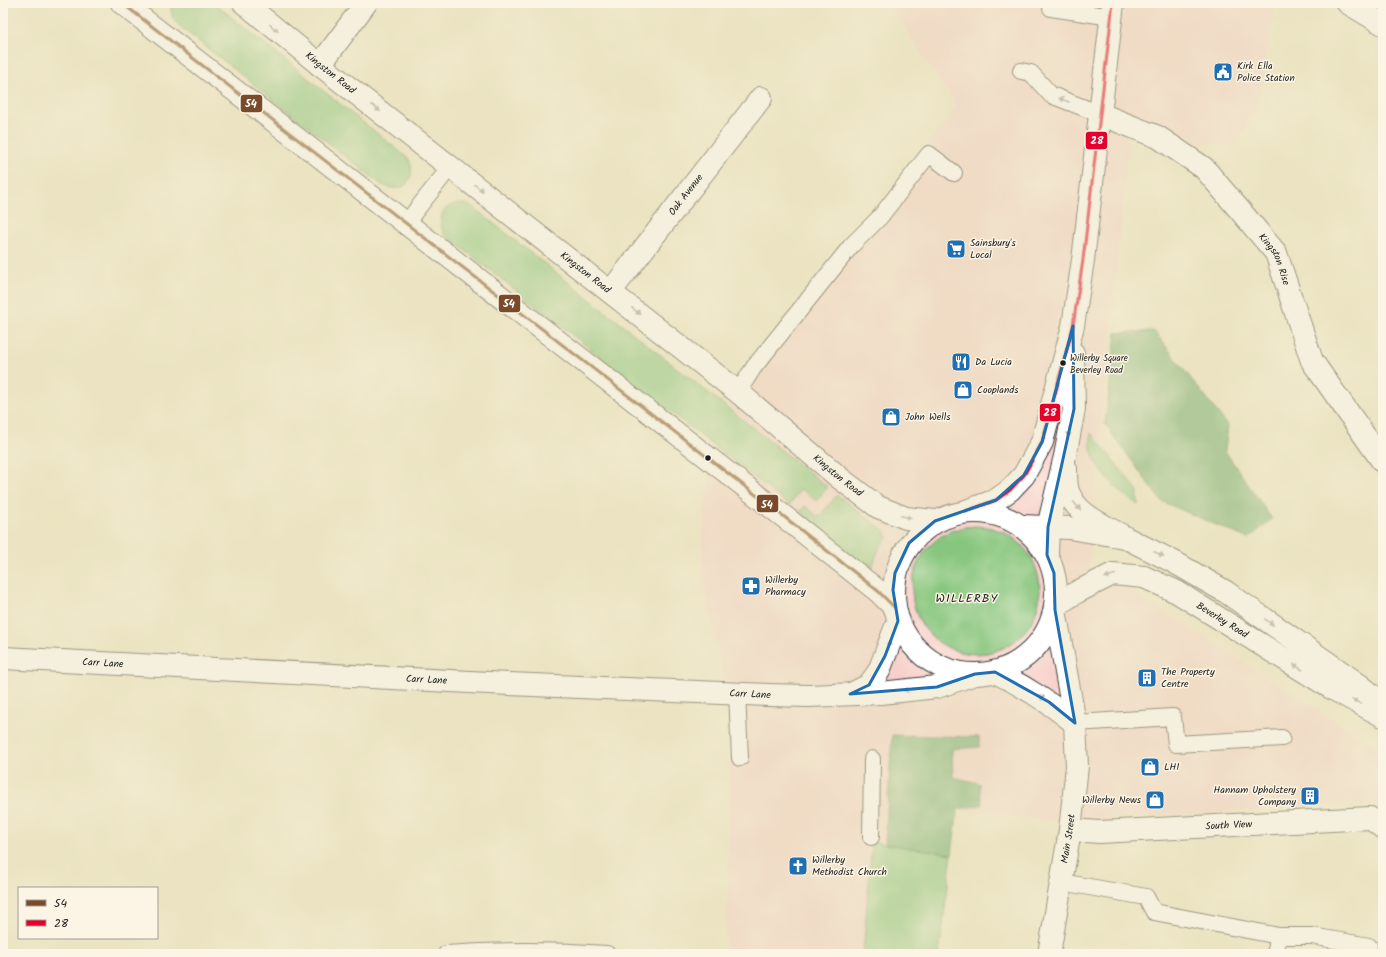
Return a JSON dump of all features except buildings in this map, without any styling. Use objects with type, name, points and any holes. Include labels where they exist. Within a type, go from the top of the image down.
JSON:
[{"type":"street","name":"Kingston Road","points":[[244,3],[320,65],[611,291],[738,392],[842,479],[878,507],[906,518],[935,521]]},
{"type":"street","points":[[320,65],[366,3]]},
{"type":"street","points":[[1348,3],[1383,24]]},
{"type":"street","points":[[134,6],[406,223],[878,591],[896,614]]},
{"type":"street","points":[[1075,723],[1049,702],[1020,684],[985,673],[958,673],[928,660],[915,649],[905,636],[896,614],[893,590],[895,573],[901,558],[909,543],[921,531],[935,521],[950,514],[966,511],[996,500],[1010,490],[1024,475],[1042,442],[1073,326],[1083,260],[1113,10]]},
{"type":"street","name":"Oak Avenue","points":[[611,291],[762,98]]},
{"type":"street","name":"Kingston Rise","points":[[1100,114],[1158,137],[1204,168],[1276,253],[1312,361],[1383,462]]},
{"type":"street","points":[[1047,555],[1048,527],[1065,456],[1074,409],[1073,326]]},
{"type":"street","points":[[1065,456],[1068,491],[1076,507],[1124,537],[1174,562],[1226,592],[1361,686],[1383,704]]},
{"type":"street","points":[[966,511],[986,512],[1005,517],[1022,526],[1036,539],[1047,555],[1054,573],[1056,591],[1055,608]]},
{"type":"street","points":[[1022,526],[1069,528],[1124,537]]},
{"type":"street","name":"Beverley Road","points":[[1055,608],[1077,592],[1113,574],[1144,577],[1177,592],[1331,688],[1383,716]]},
{"type":"street","name":"Carr Lane","points":[[3,658],[517,685],[802,696],[850,694],[937,687],[1016,663],[1034,649],[1047,631],[1055,608]]},
{"type":"street","name":"Main Street","points":[[1049,954],[1070,830],[1077,766],[1075,723],[1055,608]]},
{"type":"street","name":"Carr Lane","points":[[850,694],[869,684],[879,671],[896,614]]},
{"type":"street","name":"South View","points":[[1070,830],[1100,832],[1370,818],[1383,828]]},
{"type":"lane","points":[[1051,8],[1113,10]]},
{"type":"lane","points":[[1022,70],[1030,73],[1051,95],[1100,114]]},
{"type":"lane","points":[[738,392],[754,367],[851,246],[880,217],[928,154],[954,173]]},
{"type":"lane","points":[[406,223],[450,166]]},
{"type":"lane","points":[[737,693],[740,758]]},
{"type":"lane","points":[[1075,723],[1173,717],[1176,744],[1282,738]]},
{"type":"lane","points":[[871,837],[872,759]]},
{"type":"lane","points":[[1061,882],[1146,897],[1154,912],[1279,936],[1312,936],[1369,946]]},
{"type":"lane","points":[[1276,954],[1279,936]]},
{"type":"lane","points":[[446,954],[470,952],[564,951],[607,954]]},
{"type":"highlighted area","points":[[1073,326],[1074,409],[1048,527],[1047,555],[1054,573],[1055,610],[1075,723],[1049,702],[995,672],[975,674],[937,687],[850,694],[869,685],[885,656],[898,621],[893,590],[895,573],[909,543],[935,521],[996,500],[1024,475],[1042,442]]},
{"type":"shaded area","points":[[888,3],[1253,3],[1274,10],[1258,107],[1235,146],[1129,137],[1089,564],[1383,751],[1383,802],[1116,819],[1102,828],[958,809],[939,954],[726,953],[731,712],[701,571],[706,500],[717,426],[956,106]]},
{"type":"green space","points":[[172,3],[214,3],[409,159],[411,164],[411,175],[407,184],[398,188],[390,188],[382,185],[178,25],[172,15]]},
{"type":"green space","points":[[458,203],[467,204],[474,208],[828,487],[816,501],[801,489],[789,505],[444,234],[441,223],[442,214],[448,207]]},
{"type":"green space","points":[[1154,331],[1228,426],[1225,451],[1272,519],[1248,539],[1161,501],[1105,424],[1116,333]]},
{"type":"green space","points":[[1091,433],[1138,491],[1138,505],[1116,488],[1098,466],[1091,449]]},
{"type":"green space","points":[[837,495],[885,531],[888,538],[880,546],[873,565],[861,563],[799,513],[805,506],[819,517]]},
{"type":"green space","points":[[970,526],[982,526],[995,529],[1012,537],[1025,549],[1037,571],[1040,590],[1039,602],[1035,614],[1029,626],[1017,639],[995,651],[982,654],[970,654],[957,651],[940,643],[927,631],[915,609],[912,596],[912,584],[915,571],[923,554],[935,541],[957,529]]},
{"type":"green space","points":[[892,735],[979,737],[980,747],[952,749],[953,777],[979,783],[982,805],[958,809],[952,854],[885,844]]},
{"type":"green space","points":[[872,842],[952,854],[939,954],[863,954]]},
{"type":"transit line","name":"54","points":[[122,3],[787,519],[878,591],[894,607]]},
{"type":"transit line","name":"28","points":[[966,511],[996,500],[1010,490],[1024,475],[1042,442],[1073,326],[1083,260],[1113,3]]},
{"type":"place","name":"Kirk Ella Police Station","points":[[1223,72]]},
{"type":"place","name":"Sainsbury's Local","points":[[956,249]]},
{"type":"place","name":"Da Lucia","points":[[961,362]]},
{"type":"place","name":"Willerby Square Beverley Road","points":[[1063,363]]},
{"type":"place","name":"Cooplands","points":[[963,390]]},
{"type":"place","name":"John Wells","points":[[891,417]]},
{"type":"place","name":"Willerby Pharmacy","points":[[751,586]]},
{"type":"place","name":"The Property Centre","points":[[1147,678]]},
{"type":"place","name":"LH1","points":[[1150,767]]},
{"type":"place","name":"Hannam Upholstery Company","points":[[1310,796]]},
{"type":"place","name":"Willerby News","points":[[1155,800]]},
{"type":"place","name":"Willerby Methodist Church","points":[[798,866]]},
{"type":"district","name":"WILLERBY","points":[[967,598]]}]
